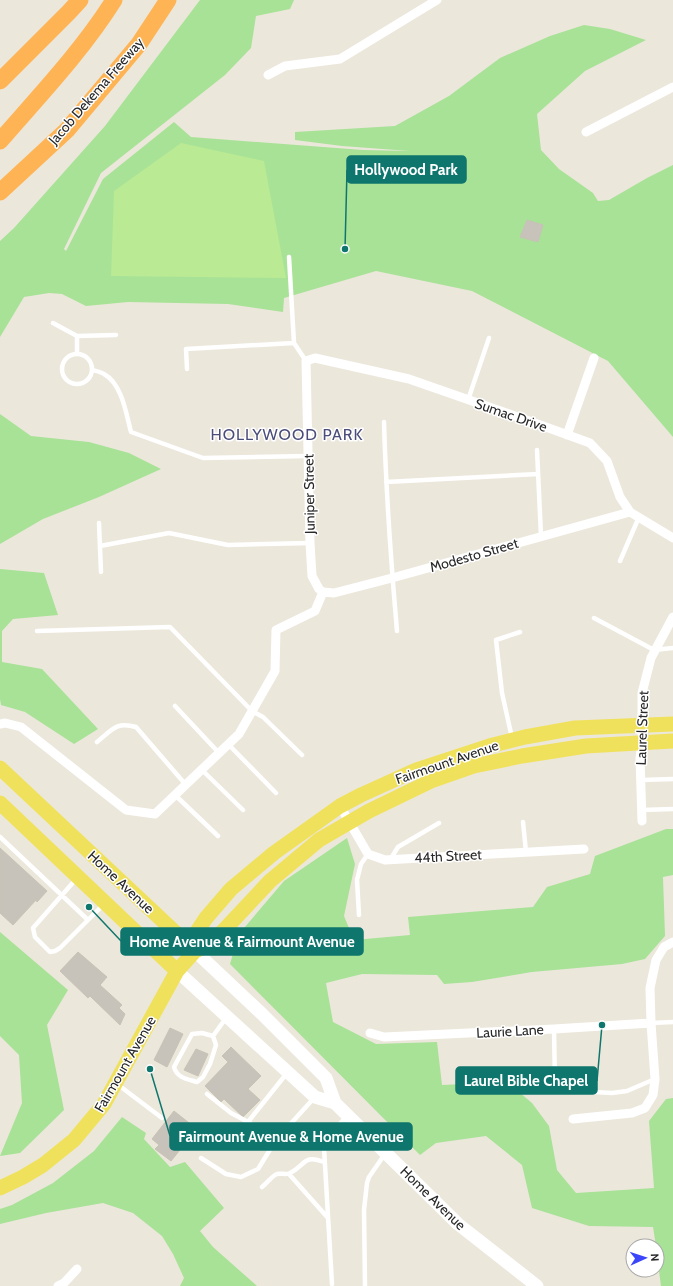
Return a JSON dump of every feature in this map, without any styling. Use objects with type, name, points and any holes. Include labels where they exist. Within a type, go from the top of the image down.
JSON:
[{"type":"highway","points":[[0,81],[80,0]]},
{"type":"highway","points":[[0,141],[66,64],[102,19],[114,0]]},
{"type":"highway","name":"Jacob Dekema Freeway","points":[[0,192],[67,130],[139,44],[168,0]]},
{"type":"main road","name":"Fairmount Avenue","points":[[195,951],[198,930],[230,889],[274,853],[340,806],[361,795],[416,770],[489,746],[524,737],[575,728],[673,724]]},
{"type":"main road","name":"Fairmount Avenue","points":[[0,1188],[44,1165],[74,1140],[104,1104],[177,971],[195,951],[211,944],[270,881],[320,840],[349,822],[431,781],[474,766],[522,756],[586,746],[673,740]]},
{"type":"main road","name":"Home Avenue","points":[[0,768],[262,1014],[326,1078],[335,1103]]},
{"type":"main road","name":"Home Avenue","points":[[0,803],[177,971],[315,1097],[335,1103],[458,1224],[537,1286]]},
{"type":"street","points":[[268,76],[285,66],[340,59],[437,0]]},
{"type":"street","points":[[586,132],[673,88]]},
{"type":"street","name":"Sumac Drive","points":[[306,361],[315,358],[409,380],[590,443],[607,461],[620,497],[630,512],[673,538]]},
{"type":"street","points":[[567,435],[594,358]]},
{"type":"street","name":"Juniper Street","points":[[306,361],[312,576],[321,591]]},
{"type":"street","name":"Modesto Street","points":[[321,591],[334,593],[630,512]]},
{"type":"street","points":[[2,722],[21,727],[126,810],[155,814],[239,734],[275,671],[276,630],[315,611],[321,591]]},
{"type":"street","name":"Laurel Street","points":[[642,821],[640,758],[642,742],[642,693],[654,650],[673,617]]},
{"type":"street","points":[[340,806],[368,854]]},
{"type":"street","name":"44th Street","points":[[368,854],[385,860],[390,860],[584,849]]},
{"type":"street","points":[[573,1119],[632,1113],[645,1108],[653,1096],[655,1079],[650,1023],[650,988],[656,960],[664,947],[673,942]]},
{"type":"street","name":"Laurie Lane","points":[[370,1033],[384,1037],[650,1023]]},
{"type":"street","points":[[58,1286],[64,1283],[76,1269]]},
{"type":"lane","points":[[289,257],[294,343],[306,361]]},
{"type":"lane","points":[[54,323],[77,336],[116,335]]},
{"type":"lane","points":[[77,336],[77,354]]},
{"type":"lane","points":[[468,400],[489,338]]},
{"type":"lane","points":[[187,369],[186,349],[294,343]]},
{"type":"lane","points":[[77,354],[86,357],[92,365],[92,370],[88,380],[79,385],[69,382],[62,374],[62,364],[68,356],[77,354]]},
{"type":"lane","points":[[92,370],[104,373],[113,381],[119,390],[131,432],[203,458],[308,456]]},
{"type":"lane","points":[[384,422],[386,482],[397,631]]},
{"type":"lane","points":[[537,450],[541,536]]},
{"type":"lane","points":[[386,482],[538,474]]},
{"type":"lane","points":[[620,560],[639,517]]},
{"type":"lane","points":[[99,523],[101,572]]},
{"type":"lane","points":[[100,546],[169,532],[228,546],[310,542]]},
{"type":"lane","points":[[594,618],[654,650],[673,648]]},
{"type":"lane","points":[[37,631],[170,627],[252,711],[263,717],[302,755]]},
{"type":"lane","points":[[512,740],[502,693],[496,640],[520,632]]},
{"type":"lane","points":[[175,706],[219,753]]},
{"type":"lane","points":[[97,742],[115,727],[126,724],[136,727],[186,785]]},
{"type":"lane","points":[[228,744],[276,793]]},
{"type":"lane","points":[[202,770],[243,810]]},
{"type":"lane","points":[[641,780],[673,779]]},
{"type":"lane","points":[[175,795],[218,836]]},
{"type":"lane","points":[[642,810],[673,809]]},
{"type":"lane","points":[[523,822],[526,852]]},
{"type":"lane","points":[[390,860],[398,847],[440,823]]},
{"type":"lane","points":[[0,837],[88,920]]},
{"type":"lane","points":[[359,915],[357,880],[361,864],[368,854]]},
{"type":"lane","points":[[78,877],[33,928],[35,937],[50,952],[55,952],[60,948],[105,903]]},
{"type":"lane","points":[[213,1036],[227,1017]]},
{"type":"lane","points":[[650,1023],[673,1022]]},
{"type":"lane","points":[[554,1029],[556,1085],[558,1090],[612,1094],[627,1091],[655,1079]]},
{"type":"lane","points":[[202,1033],[213,1036],[216,1045],[204,1077],[197,1082],[182,1078],[176,1072],[174,1067],[192,1034],[202,1033]]},
{"type":"lane","points":[[248,1122],[288,1072]]},
{"type":"lane","points":[[116,1083],[162,1118]]},
{"type":"lane","points":[[207,1094],[231,1113],[276,1140]]},
{"type":"lane","points":[[201,1158],[226,1174],[241,1177],[258,1169],[276,1140],[315,1097]]},
{"type":"lane","points":[[332,1284],[324,1148],[325,1142],[348,1115]]},
{"type":"lane","points":[[365,1286],[364,1210],[367,1183],[369,1177],[386,1153]]},
{"type":"lane","points":[[262,1187],[275,1175],[289,1174],[310,1159],[324,1162]]},
{"type":"lane","points":[[289,1174],[328,1218]]},
{"type":"green space","points":[[200,0],[294,0],[290,9],[256,16],[251,48],[225,75],[101,173],[64,249],[66,251],[103,179],[174,122],[191,137],[363,150],[410,151],[342,146],[295,140],[295,132],[395,126],[449,96],[500,58],[550,36],[584,25],[610,29],[646,40],[585,71],[537,114],[541,150],[559,169],[593,193],[598,201],[609,200],[673,165],[673,437],[608,361],[472,291],[376,271],[284,298],[283,312],[228,304],[128,302],[86,306],[62,294],[49,293],[24,297],[0,337],[0,241],[14,228],[105,126]]},
{"type":"green space","points":[[181,143],[264,161],[286,278],[111,276],[114,191]]},
{"type":"green space","points":[[0,414],[31,436],[89,442],[129,453],[161,469],[99,497],[43,519],[0,544]]},
{"type":"green space","points":[[0,569],[44,573],[58,615],[13,619],[2,631],[2,662],[42,669],[98,729],[74,744],[25,712],[1,705]]},
{"type":"green space","points":[[666,829],[673,829],[673,875],[663,877],[665,936],[645,959],[622,964],[532,972],[472,982],[444,984],[437,975],[362,974],[326,983],[333,1022],[376,1044],[437,1042],[442,1085],[507,1082],[532,1103],[549,1126],[557,1170],[576,1193],[654,1188],[649,1121],[666,1099],[673,1098],[673,1286],[661,1286],[660,1278],[665,1278],[665,1238],[655,1238],[653,1227],[589,1226],[532,1208],[522,1165],[486,1136],[436,1143],[420,1155],[230,964],[239,934],[284,881],[347,838],[355,864],[344,916],[354,940],[410,935],[408,917],[533,907],[547,887],[590,874],[595,856]]},
{"type":"green space","points":[[0,932],[68,990],[47,1025],[64,1110],[20,1153],[0,1156],[22,1103],[19,1055],[0,1036]]},
{"type":"green space","points":[[122,1117],[146,1133],[144,1139],[170,1167],[185,1162],[224,1208],[200,1231],[213,1247],[257,1286],[180,1286],[184,1278],[173,1254],[162,1236],[133,1213],[103,1203],[46,1213],[0,1224],[0,1209],[12,1205],[53,1183],[94,1151]]},
{"type":"building","points":[[527,220],[543,225],[538,242],[520,237]]},
{"type":"building","points":[[0,848],[47,891],[37,902],[36,900],[13,925],[0,913]]},
{"type":"building","points":[[78,952],[107,977],[100,985],[122,1005],[119,1008],[125,1014],[120,1025],[90,996],[88,998],[60,971]]},
{"type":"building","points":[[170,1028],[183,1034],[167,1067],[154,1060]]},
{"type":"building","points":[[231,1047],[261,1076],[248,1089],[260,1100],[243,1117],[224,1099],[221,1102],[205,1086],[228,1062],[222,1056]]},
{"type":"building","points":[[196,1049],[208,1054],[198,1076],[184,1070]]},
{"type":"building","points":[[174,1111],[198,1130],[193,1137],[197,1140],[190,1149],[184,1145],[171,1161],[155,1149],[159,1145],[152,1139]]},
{"type":"place","name":"Hollywood Park","points":[[345,249]]},
{"type":"place","name":"Home Avenue & Fairmount Avenue","points":[[89,907]]},
{"type":"place","name":"Laurel Bible Chapel","points":[[602,1025]]},
{"type":"place","name":"Fairmount Avenue & Home Avenue","points":[[150,1069]]},
{"type":"district","name":"HOLLYWOOD PARK","points":[[287,434]]}]
